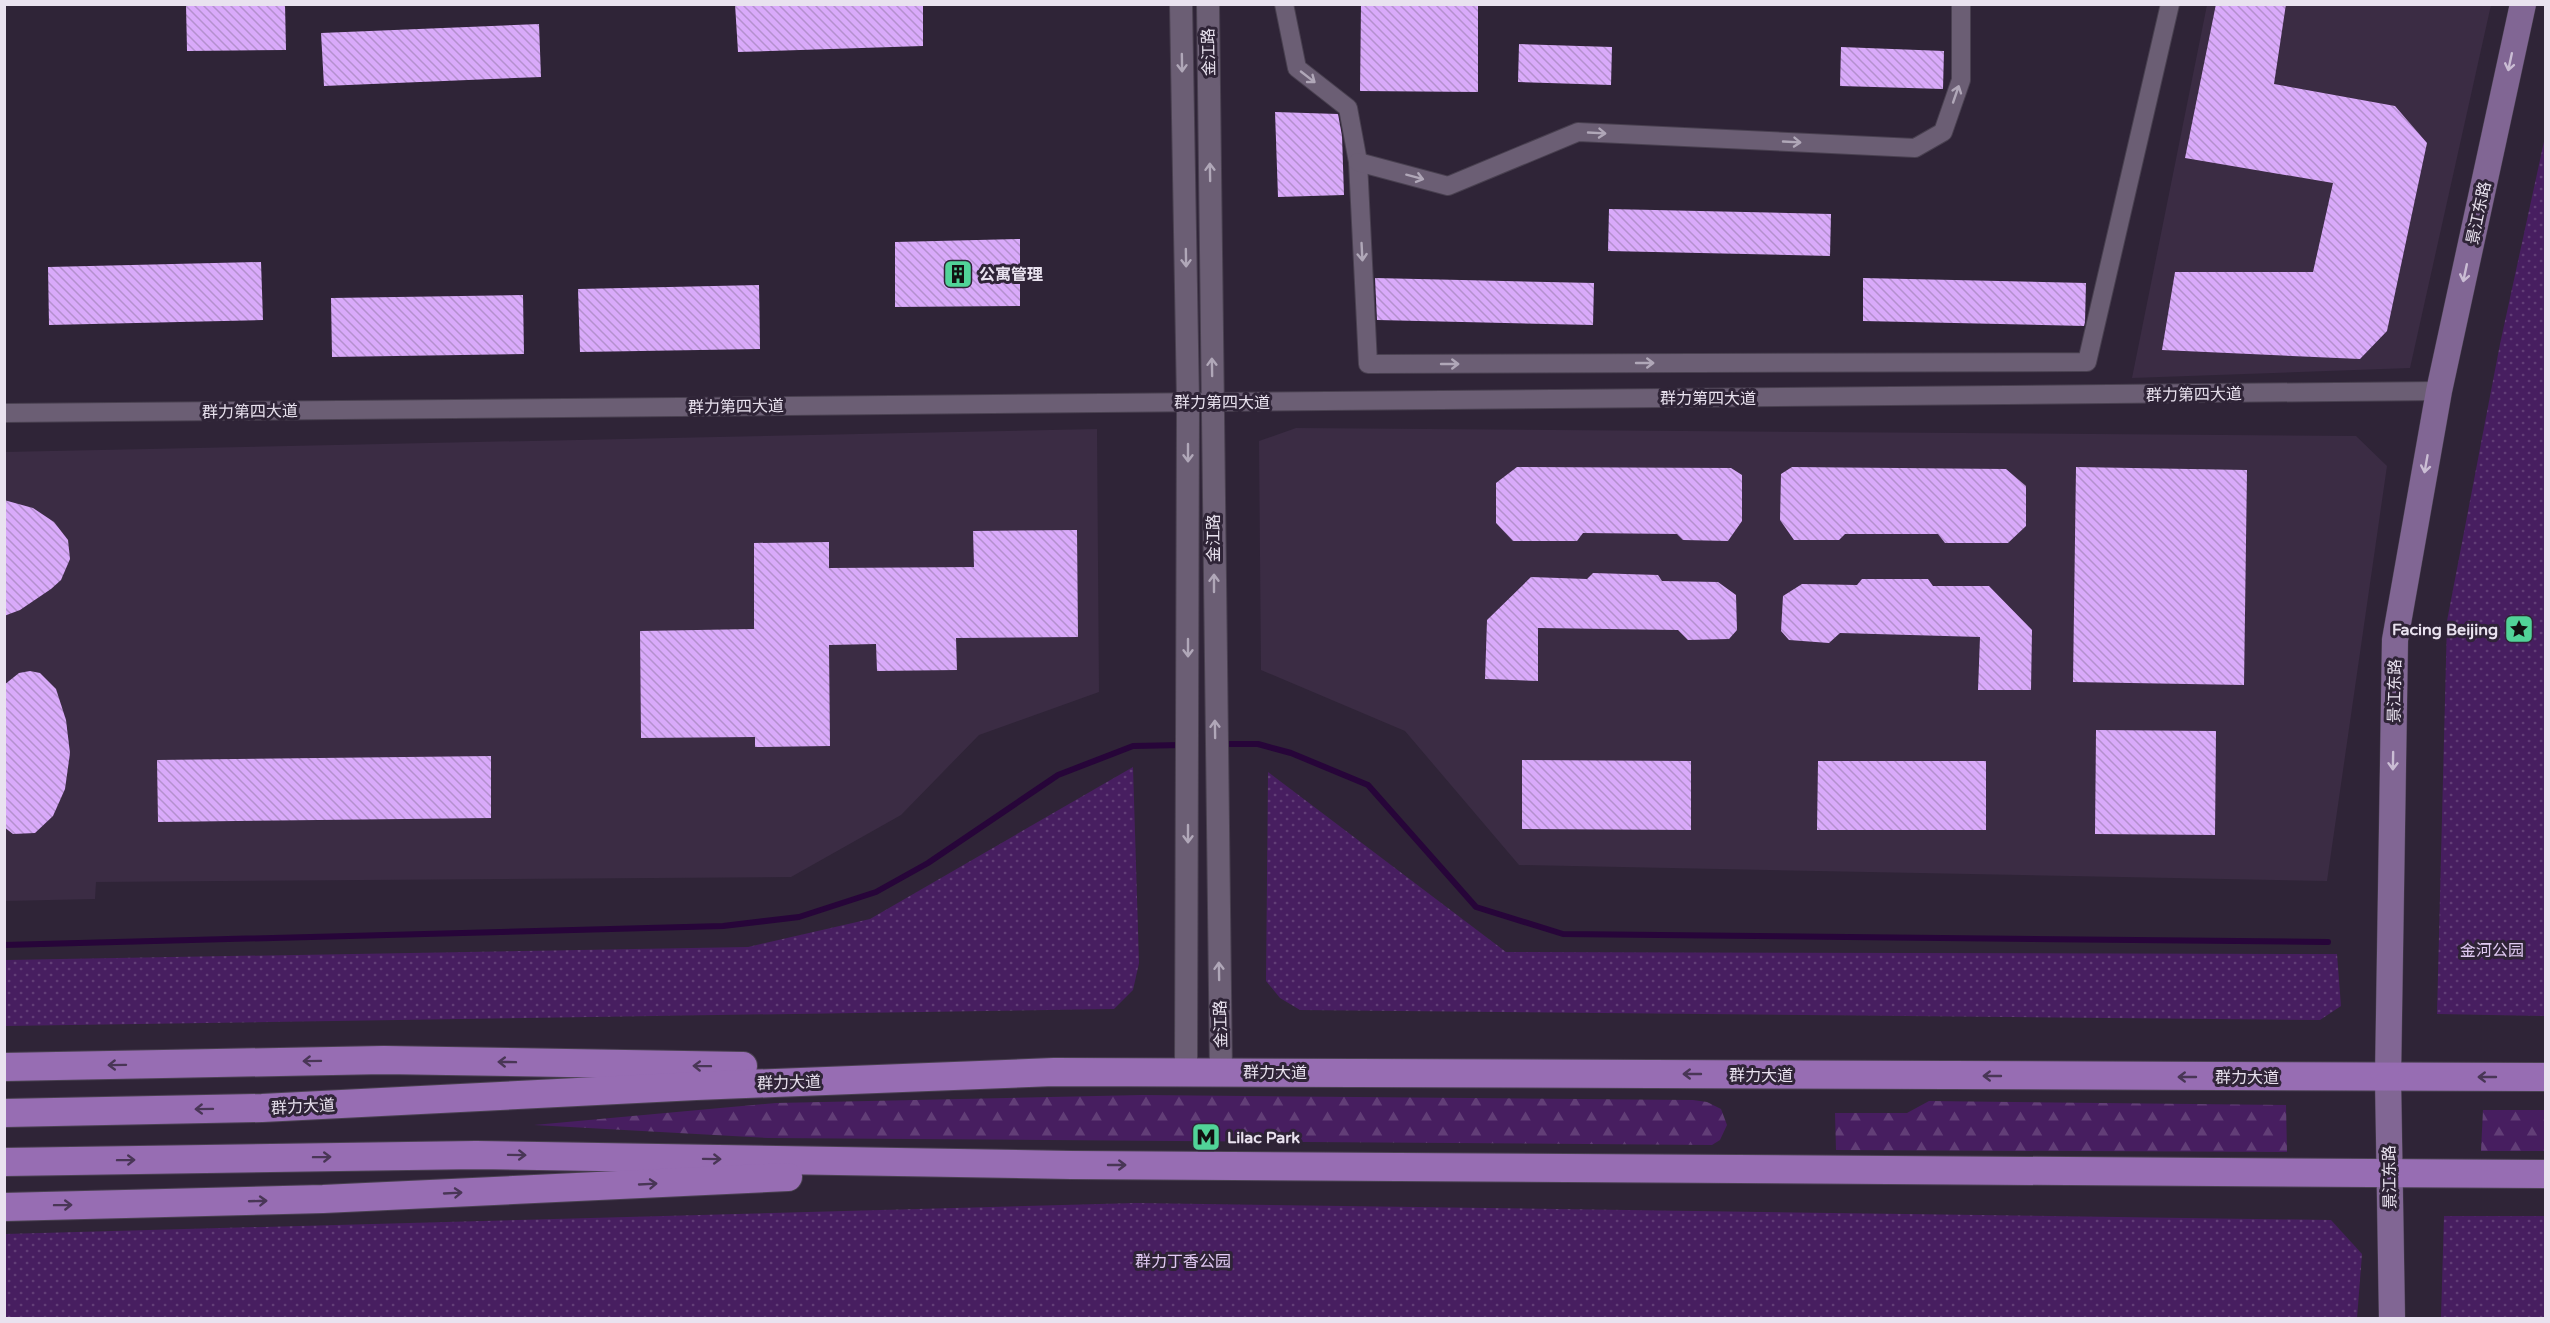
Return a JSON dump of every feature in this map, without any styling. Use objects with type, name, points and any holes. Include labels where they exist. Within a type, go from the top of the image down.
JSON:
[{"type":"main road","name":"景江东路","points":[[2392,1318],[2388,1078],[2395,640],[2439,391],[2523,4]]},
{"type":"main road","points":[[4,1066],[384,1060],[1054,1072]]},
{"type":"main road","name":"群力大道","points":[[4,1113],[262,1108],[696,1086],[1054,1072],[2546,1077]]},
{"type":"main road","points":[[4,1162],[476,1155],[1071,1165],[2546,1174]]},
{"type":"main road","points":[[4,1207],[323,1199],[1071,1165]]},
{"type":"street","name":"金江路","points":[[1181,4],[1188,402],[1189,775],[1186,1071]]},
{"type":"street","name":"金江路","points":[[1208,4],[1214,683],[1221,1072]]},
{"type":"street","points":[[1284,4],[1297,68],[1348,108],[1358,162],[1368,364],[2087,362],[2170,4]]},
{"type":"street","points":[[1358,162],[1448,186],[1578,132],[1915,148],[1943,132],[1961,80],[1961,4]]},
{"type":"street","name":"群力第四大道","points":[[4,413],[2439,391]]},
{"type":"shaded area","points":[[2207,5],[2491,5],[2410,368],[2132,378]]},
{"type":"shaded area","points":[[1296,428],[2356,436],[2387,466],[2327,881],[1519,865],[1405,731],[1261,670],[1259,441]]},
{"type":"shaded area","points":[[1097,429],[1099,692],[979,735],[901,815],[791,877],[96,882],[95,899],[5,901],[4,452]]},
{"type":"green space","name":"金河公园","points":[[2545,137],[2545,1016],[2437,1014],[2447,621],[2500,344]]},
{"type":"green space","points":[[1133,767],[1139,963],[1133,990],[1114,1009],[5,1026],[5,960],[748,947],[870,919]]},
{"type":"green space","points":[[1268,772],[1506,952],[2337,954],[2341,1006],[2320,1020],[1300,1010],[1280,998],[1266,981]]},
{"type":"green space","points":[[1142,1095],[1693,1100],[1707,1102],[1721,1109],[1727,1125],[1720,1140],[1712,1145],[768,1138],[534,1125],[776,1103]]},
{"type":"green space","points":[[1929,1101],[2286,1105],[2287,1152],[1836,1150],[1835,1113],[1907,1113]]},
{"type":"green space","points":[[2483,1110],[2545,1110],[2545,1151],[2481,1151]]},
{"type":"green space","name":"群力丁香公园","points":[[1136,1203],[2331,1220],[2362,1254],[2357,1318],[5,1318],[5,1234]]},
{"type":"green space","points":[[2444,1216],[2545,1216],[2545,1318],[2441,1318]]},
{"type":"building","points":[[186,4],[285,4],[286,50],[187,51]]},
{"type":"building","points":[[735,4],[923,4],[923,46],[738,52]]},
{"type":"building","points":[[1361,4],[1478,4],[1478,92],[1360,91]]},
{"type":"building","points":[[2216,4],[2286,4],[2274,84],[2395,106],[2427,143],[2387,331],[2360,359],[2162,350],[2175,272],[2313,272],[2333,183],[2185,158]]},
{"type":"building","points":[[539,24],[541,77],[324,86],[321,33]]},
{"type":"building","points":[[1519,44],[1612,47],[1611,85],[1518,82]]},
{"type":"building","points":[[1841,47],[1944,51],[1943,89],[1840,86]]},
{"type":"building","points":[[1275,112],[1338,114],[1342,136],[1344,195],[1278,197]]},
{"type":"building","points":[[1609,209],[1831,214],[1830,256],[1608,251]]},
{"type":"building","name":"公寓管理","points":[[1020,239],[1020,306],[895,307],[895,242]]},
{"type":"building","points":[[261,262],[263,320],[49,325],[48,267]]},
{"type":"building","points":[[1375,278],[1594,283],[1593,325],[1377,320]]},
{"type":"building","points":[[1863,278],[2086,283],[2085,322],[2084,326],[1863,321]]},
{"type":"building","points":[[759,285],[760,349],[580,352],[578,289]]},
{"type":"building","points":[[523,295],[524,354],[332,357],[331,298]]},
{"type":"building","points":[[1517,467],[1731,468],[1742,475],[1742,521],[1728,541],[1683,540],[1677,534],[1583,533],[1577,541],[1513,541],[1496,523],[1496,483]]},
{"type":"building","points":[[1792,467],[2006,469],[2026,486],[2026,526],[2008,543],[1945,543],[1938,534],[1845,534],[1839,540],[1794,540],[1780,520],[1781,474]]},
{"type":"building","points":[[2076,467],[2247,470],[2244,685],[2073,682]]},
{"type":"building","points":[[4,500],[33,508],[54,522],[68,540],[70,559],[61,580],[51,589],[20,610],[4,616]]},
{"type":"building","points":[[1077,530],[1078,637],[956,638],[957,670],[877,671],[876,644],[829,645],[830,746],[755,747],[755,737],[641,738],[640,631],[754,629],[754,543],[829,542],[829,568],[974,567],[973,531]]},
{"type":"building","points":[[1593,573],[1658,575],[1662,581],[1718,582],[1736,595],[1737,630],[1729,639],[1688,640],[1678,630],[1538,628],[1538,681],[1485,679],[1487,620],[1531,577],[1587,579]]},
{"type":"building","points":[[1862,579],[1928,579],[1933,586],[1989,586],[2032,630],[2031,690],[1978,690],[1980,637],[1840,633],[1829,643],[1789,640],[1781,631],[1783,596],[1802,584],[1857,585]]},
{"type":"building","points":[[30,671],[40,673],[56,689],[66,720],[70,753],[65,789],[53,816],[35,833],[13,834],[4,827],[4,685],[19,673]]},
{"type":"building","points":[[2096,730],[2216,731],[2215,835],[2095,834]]},
{"type":"building","points":[[491,756],[491,818],[158,822],[157,760]]},
{"type":"building","points":[[1522,760],[1691,761],[1691,830],[1522,829]]},
{"type":"building","points":[[1818,761],[1986,761],[1986,830],[1817,830]]},
{"type":"waterway","points":[[1223,744],[1258,744],[1291,753],[1368,785],[1476,907],[1563,934],[2328,942]]},
{"type":"waterway","points":[[4,945],[723,926],[799,917],[876,892],[928,863],[1058,775],[1133,746],[1182,745]]},
{"type":"place","name":"公寓管理","points":[[958,274]]},
{"type":"place","name":"Facing Beijing","points":[[2519,629]]},
{"type":"place","name":"Lilac Park","points":[[1206,1137]]}]
